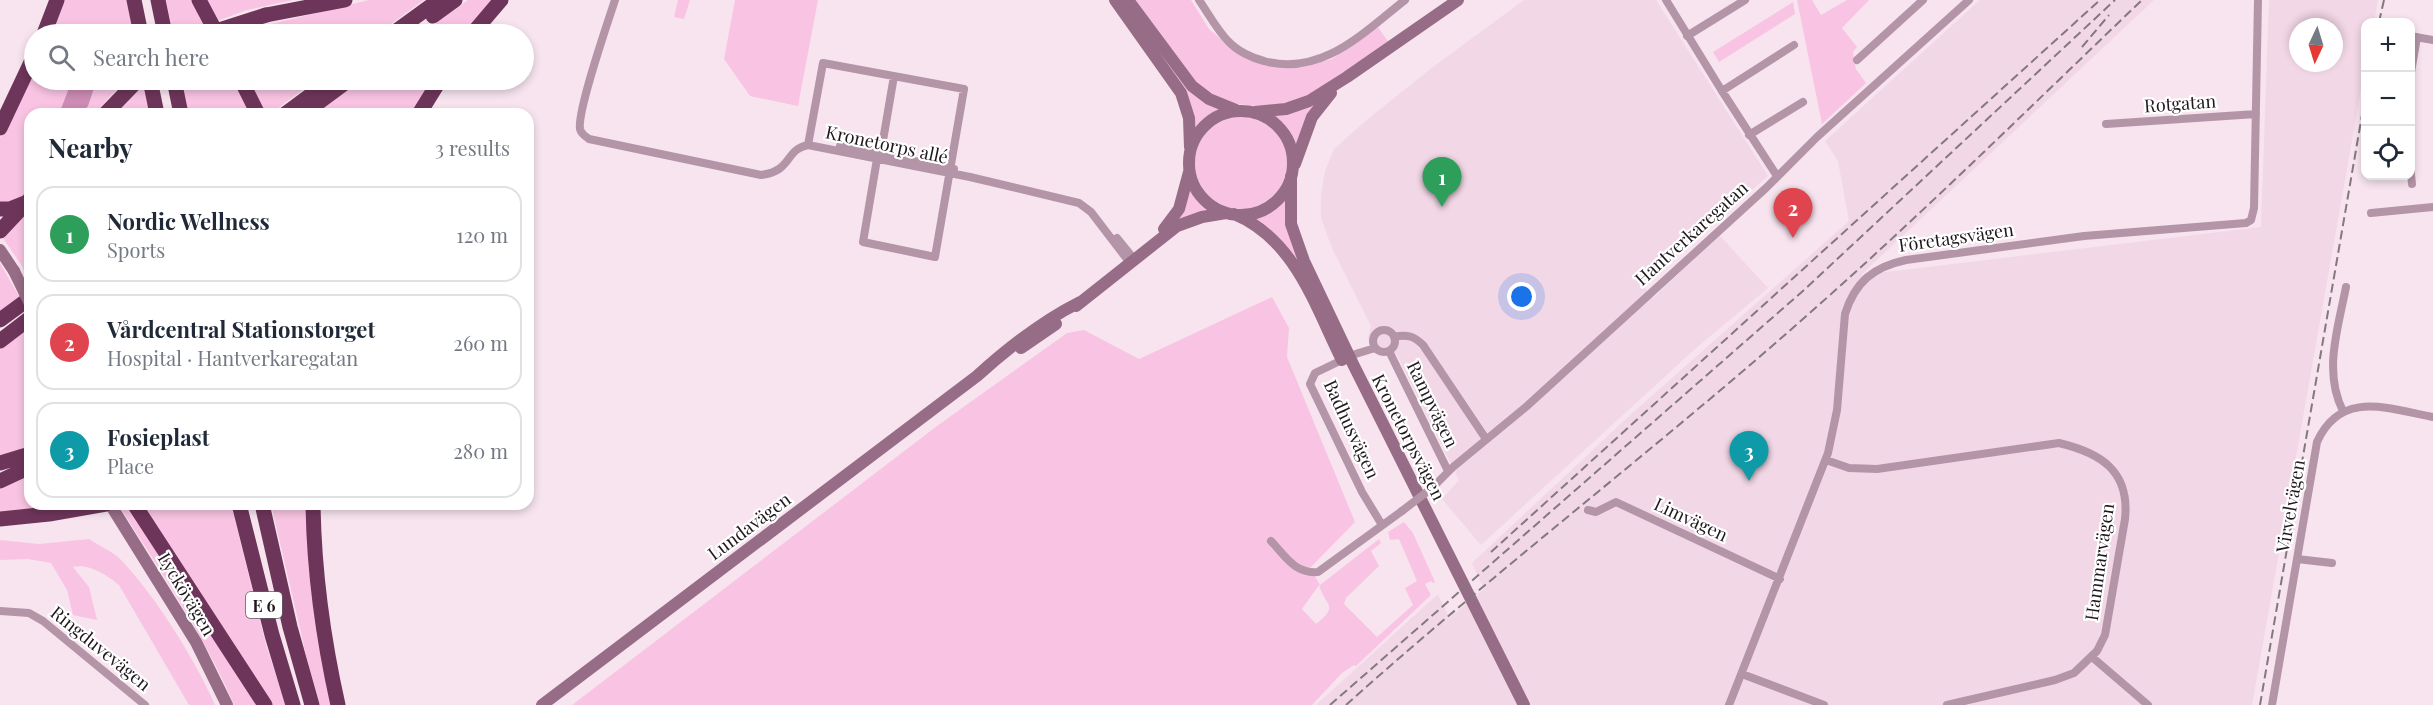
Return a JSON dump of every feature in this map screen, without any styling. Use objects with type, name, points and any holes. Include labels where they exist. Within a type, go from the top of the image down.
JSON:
[{"type":"highway","points":[[48,24],[57,0]]},
{"type":"highway","points":[[134,0],[139,24]]},
{"type":"highway","points":[[158,0],[163,24]]},
{"type":"highway","points":[[199,0],[212,24]]},
{"type":"highway","points":[[238,24],[266,15],[345,0]]},
{"type":"highway","points":[[406,24],[439,0]]},
{"type":"highway","points":[[423,24],[455,0]]},
{"type":"highway","points":[[481,24],[501,0]]},
{"type":"highway","points":[[0,128],[24,77]]},
{"type":"highway","points":[[111,108],[128,90]]},
{"type":"highway","points":[[152,90],[156,108]]},
{"type":"highway","points":[[176,90],[180,108]]},
{"type":"highway","points":[[246,90],[255,108]]},
{"type":"highway","points":[[299,108],[320,90]]},
{"type":"highway","points":[[300,108],[332,90]]},
{"type":"highway","points":[[423,108],[434,90]]},
{"type":"highway","points":[[0,209],[10,209],[24,203]]},
{"type":"highway","points":[[0,231],[24,206]]},
{"type":"highway","points":[[0,320],[24,302]]},
{"type":"highway","points":[[0,333],[24,316]]},
{"type":"highway","points":[[0,341],[24,323]]},
{"type":"highway","points":[[0,463],[24,458]]},
{"type":"highway","points":[[0,481],[24,460]]},
{"type":"highway","points":[[0,519],[72,510]]},
{"type":"highway","points":[[138,510],[266,705]]},
{"type":"highway","name":"E 6","points":[[241,510],[272,635],[293,705]]},
{"type":"highway","name":"E 6","points":[[263,510],[312,705]]},
{"type":"highway","points":[[313,510],[315,569],[320,611],[338,705]]},
{"type":"main road","points":[[1115,0],[1181,93],[1189,118],[1190,152]]},
{"type":"main road","points":[[1128,0],[1192,86],[1209,99],[1270,120],[1284,134],[1292,152],[1291,174]]},
{"type":"main road","name":"Lundavägen","points":[[1132,261],[1177,214],[1185,192],[1190,152],[1198,134],[1211,121],[1228,113],[1298,106],[1347,77],[1458,0]]},
{"type":"main road","name":"Lundavägen","points":[[542,705],[977,376],[1004,351],[1055,315],[1080,302],[1183,223],[1208,215],[1257,212],[1272,204],[1284,192],[1312,117],[1324,100],[1347,77]]},
{"type":"main road","name":"Lundavägen","points":[[1189,165],[1193,182],[1203,198],[1212,206],[1231,213]]},
{"type":"main road","name":"Kronetorpsvägen","points":[[1291,174],[1290,215],[1295,239],[1346,358],[1515,705]]},
{"type":"main road","name":"Kronetorpsvägen","points":[[1231,213],[1262,228],[1288,254],[1346,358],[1524,705]]},
{"type":"main road","points":[[0,250],[24,292]]},
{"type":"main road","name":"Lyckövägen","points":[[115,510],[196,642],[227,705]]},
{"type":"street","name":"Kronetorps allé","points":[[615,0],[583,107],[580,128],[583,134],[590,139],[761,175],[782,169],[795,150],[809,142],[970,174],[1078,199],[1090,206],[1132,261]]},
{"type":"street","points":[[1198,0],[1228,42],[1241,51],[1266,62],[1294,64],[1319,60],[1334,54],[1406,0]]},
{"type":"street","points":[[1666,0],[1777,177]]},
{"type":"street","points":[[1688,36],[1745,0]]},
{"type":"street","points":[[1857,60],[1923,0]]},
{"type":"street","name":"Hantverkaregatan","points":[[1382,525],[1432,488],[1448,471],[1527,406],[1777,177],[1817,137],[1969,0]]},
{"type":"street","name":"Företagsvägen","points":[[1729,705],[1826,460],[1837,410],[1845,314],[1856,289],[1869,273],[1880,267],[1905,260],[2084,236],[2246,223],[2251,220],[2254,208],[2258,0]]},
{"type":"street","points":[[2415,37],[2433,40]]},
{"type":"street","points":[[1722,91],[1794,45]]},
{"type":"street","points":[[809,142],[824,63],[894,76],[964,89],[935,257],[863,243],[894,76]]},
{"type":"street","points":[[1749,135],[1803,102]]},
{"type":"street","name":"Rotgatan","points":[[2106,124],[2256,114]]},
{"type":"street","points":[[2412,180],[2412,184]]},
{"type":"street","points":[[2371,213],[2433,207]]},
{"type":"street","points":[[2346,287],[2332,364],[2336,397],[2343,411],[2360,406],[2373,406],[2433,417]]},
{"type":"street","name":"Rampvägen","points":[[1386,331],[1394,337],[1394,345],[1389,351],[1381,352],[1375,348],[1373,338],[1377,333],[1386,331]]},
{"type":"street","points":[[1394,337],[1409,336],[1416,338],[1424,345],[1486,439]]},
{"type":"street","name":"Rampvägen","points":[[1346,358],[1375,348]]},
{"type":"street","name":"Rampvägen","points":[[1389,351],[1448,471]]},
{"type":"street","name":"Badhusvägen","points":[[1346,358],[1315,373],[1310,384],[1362,492],[1382,525]]},
{"type":"street","name":"Virvelvägen","points":[[2272,705],[2318,442],[2326,428],[2343,411]]},
{"type":"street","name":"Hammarvägen","points":[[1826,460],[1849,468],[1877,469],[2059,443],[2082,448],[2101,458],[2114,471],[2123,487],[2127,507],[2105,635],[2092,657],[2074,673],[2055,680],[1947,705]]},
{"type":"street","name":"Limvägen","points":[[1588,510],[1596,512],[1616,502],[1780,579]]},
{"type":"street","points":[[1271,541],[1299,570],[1308,573],[1318,572],[1382,525]]},
{"type":"street","points":[[2297,559],[2332,563]]},
{"type":"street","name":"Ringduvevägen","points":[[0,610],[29,613],[44,621],[145,705]]},
{"type":"street","points":[[2092,657],[2148,705]]},
{"type":"street","points":[[1742,674],[1824,705]]},
{"type":"shaded area","points":[[61,0],[128,0],[133,24],[52,24]]},
{"type":"shaded area","points":[[166,0],[193,0],[205,24],[171,24]]},
{"type":"shaded area","points":[[206,0],[293,0],[247,10],[217,21]]},
{"type":"shaded area","points":[[369,0],[424,0],[391,24],[272,24]]},
{"type":"shaded area","points":[[468,0],[494,0],[472,24],[435,24]]},
{"type":"shaded area","points":[[678,0],[690,0],[684,19],[674,17]]},
{"type":"shaded area","points":[[735,0],[818,0],[798,106],[750,96],[724,59]]},
{"type":"shaded area","points":[[1132,0],[1191,0],[1209,29],[1235,51],[1305,66],[1332,59],[1378,27],[1389,43],[1308,99],[1265,107],[1237,104],[1227,102],[1200,89]]},
{"type":"shaded area","points":[[1524,0],[1656,0],[1768,176],[1642,284],[1653,298],[1719,235],[1768,288],[1696,348],[1481,545],[1442,499],[1459,480],[1397,355],[1379,356],[1368,338],[1371,326],[1332,248],[1321,218],[1321,195],[1325,171],[1334,149],[1433,67]]},
{"type":"shaded area","points":[[1797,0],[1812,0],[1821,15],[1847,0],[1869,0],[1842,28],[1857,47],[1853,52],[1856,69],[1866,83],[1822,124]]},
{"type":"shaded area","points":[[1980,0],[2154,0],[1861,275],[2261,227],[2269,0],[2378,0],[2375,18],[2361,18],[2361,90],[2252,705],[1316,705],[1438,594],[1449,618],[1484,589],[1472,563],[1628,417],[1849,221],[1838,161],[1825,141]]},
{"type":"shaded area","points":[[1793,2],[1795,14],[1719,62],[1713,52]]},
{"type":"shaded area","points":[[1150,38],[1222,108],[1207,116],[1194,129],[1193,117]]},
{"type":"shaded area","points":[[24,86],[24,90],[116,90],[99,108],[24,108],[24,199],[21,201],[0,203],[0,138]]},
{"type":"shaded area","points":[[68,90],[93,90],[86,108],[61,108]]},
{"type":"shaded area","points":[[139,90],[145,90],[149,108],[122,108]]},
{"type":"shaded area","points":[[183,90],[239,90],[248,108],[187,108]]},
{"type":"shaded area","points":[[253,90],[302,90],[278,108],[262,108]]},
{"type":"shaded area","points":[[347,90],[427,90],[417,108],[322,108]]},
{"type":"shaded area","points":[[1317,99],[1297,153],[1287,130],[1273,116]]},
{"type":"shaded area","points":[[1241,117],[1259,120],[1274,130],[1284,145],[1287,163],[1284,181],[1274,196],[1259,206],[1241,209],[1223,206],[1208,196],[1198,181],[1195,163],[1198,145],[1208,130],[1223,120]]},
{"type":"shaded area","points":[[1189,186],[1199,201],[1212,212],[1175,223]]},
{"type":"shaded area","points":[[1287,198],[1297,257],[1294,258],[1253,220],[1272,212]]},
{"type":"shaded area","points":[[24,212],[24,270],[22,266],[1,235]]},
{"type":"shaded area","points":[[0,263],[20,298],[0,312]]},
{"type":"shaded area","points":[[1272,297],[1289,328],[1287,357],[1355,522],[1310,568],[1320,585],[1379,539],[1381,543],[1371,551],[1379,566],[1346,598],[1344,604],[1377,637],[1413,605],[1405,588],[1417,581],[1399,539],[1390,540],[1388,532],[1404,522],[1413,533],[1435,582],[1425,584],[1431,595],[1356,666],[1342,673],[1312,705],[572,705],[937,426],[1067,333],[1084,330],[1139,359]],"holes":[[[1319,585],[1329,609],[1316,624],[1302,609]]]},
{"type":"shaded area","points":[[24,331],[24,448],[0,458],[0,345]]},
{"type":"shaded area","points":[[24,474],[24,510],[32,510],[0,514],[0,485]]},
{"type":"shaded area","points":[[122,510],[130,510],[259,705],[234,705],[210,654]]},
{"type":"shaded area","points":[[144,510],[232,510],[266,645],[286,705],[270,705]]},
{"type":"shaded area","points":[[272,510],[309,510],[332,705],[320,705]]},
{"type":"shaded area","points":[[89,539],[120,558],[149,593],[186,650],[215,705],[189,705],[119,585],[109,578],[92,569],[73,567],[89,587],[97,620],[73,615],[67,590],[51,563],[28,559],[0,560],[0,540],[39,544]]},
{"type":"railway","points":[[1491,552],[2100,0]]},
{"type":"railway","points":[[1330,705],[1804,290],[2115,0]]},
{"type":"railway","points":[[1346,705],[1401,656],[1795,326],[1927,206],[2142,0]]},
{"type":"railway","points":[[2380,18],[2384,0]]},
{"type":"railway","points":[[2082,47],[2109,15]]},
{"type":"railway","points":[[2260,705],[2361,121]]},
{"type":"place","name":"Nordic Wellness","points":[[1442,207]]},
{"type":"place","name":"Vårdcentral Stationstorget","points":[[1793,238]]},
{"type":"place","name":"Fosieplast","points":[[1749,481]]}]
